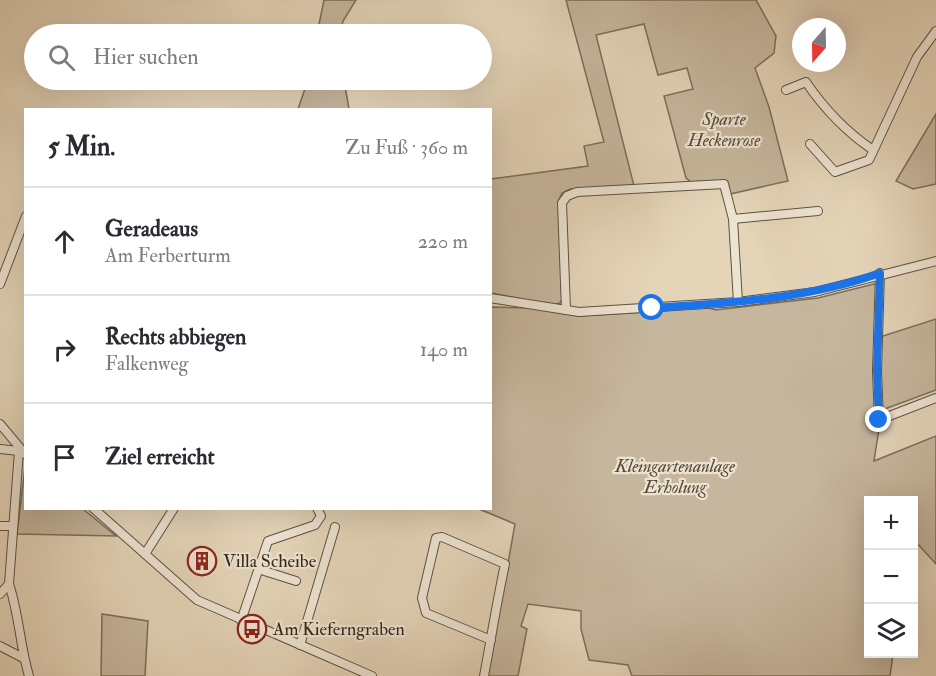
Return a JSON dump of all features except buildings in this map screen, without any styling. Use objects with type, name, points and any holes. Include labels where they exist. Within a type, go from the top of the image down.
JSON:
[{"type":"street","points":[[810,144],[835,172],[868,160],[917,57],[936,31]]},
{"type":"street","points":[[786,90],[806,82],[825,110],[852,135],[873,150]]},
{"type":"street","points":[[566,310],[562,203],[567,196],[577,192],[686,185],[724,184],[733,219],[738,302]]},
{"type":"street","points":[[733,219],[818,211]]},
{"type":"street","points":[[0,284],[24,221]]},
{"type":"street","points":[[492,298],[566,310],[598,312],[738,302],[814,292],[846,285],[880,273],[936,261]]},
{"type":"street","points":[[880,273],[877,370],[879,420],[936,398]]},
{"type":"street","points":[[0,424],[22,453],[12,526],[9,584],[20,623],[23,658],[29,676]]},
{"type":"street","points":[[0,449],[22,453]]},
{"type":"street","points":[[95,510],[197,600],[372,676]]},
{"type":"street","points":[[145,554],[173,510]]},
{"type":"street","points":[[241,621],[268,541],[315,525],[321,516],[318,510]]},
{"type":"street","points":[[0,526],[12,526]]},
{"type":"street","points":[[300,645],[334,526]]},
{"type":"street","points":[[484,676],[491,640],[505,564],[442,537],[436,538],[422,598],[426,613],[491,640]]},
{"type":"street","points":[[258,569],[296,581]]},
{"type":"street","points":[[0,594],[9,584]]},
{"type":"street","points":[[0,646],[23,658]]},
{"type":"green space","points":[[324,0],[356,0],[342,24],[319,24]]},
{"type":"green space","name":"Sparte Heckenrose","points":[[566,0],[756,0],[776,36],[774,53],[755,68],[769,107],[788,181],[730,194],[728,182],[692,183],[686,178],[664,96],[693,89],[687,68],[658,75],[644,24],[596,35],[634,186],[570,189],[562,193],[559,200],[563,298],[560,303],[553,305],[492,293],[492,179],[588,166],[584,146],[604,142]]},
{"type":"green space","points":[[305,90],[346,90],[349,108],[298,108]]},
{"type":"green space","points":[[936,114],[936,184],[913,189],[896,181]]},
{"type":"green space","name":"Kleingartenanlage Erholung","points":[[878,283],[880,337],[936,319],[936,390],[882,410],[874,461],[936,436],[936,564],[918,544],[918,496],[864,496],[864,658],[892,658],[890,676],[632,676],[628,665],[589,660],[581,629],[581,611],[528,604],[521,626],[527,629],[518,676],[488,676],[515,524],[481,510],[492,510],[492,307],[532,308],[578,316],[647,312],[652,315],[656,312],[702,306],[716,310],[818,298]]},
{"type":"green space","points":[[24,475],[24,510],[84,510],[116,536],[17,534]]},
{"type":"green space","points":[[102,614],[148,621],[145,676],[101,676]]},
{"type":"place","name":"Villa Scheibe","points":[[202,561]]},
{"type":"place","name":"Am Kieferngraben","points":[[252,629]]},
{"type":"route","points":[[652,308],[738,302],[814,292],[846,285],[880,273],[877,370],[879,420]]}]
